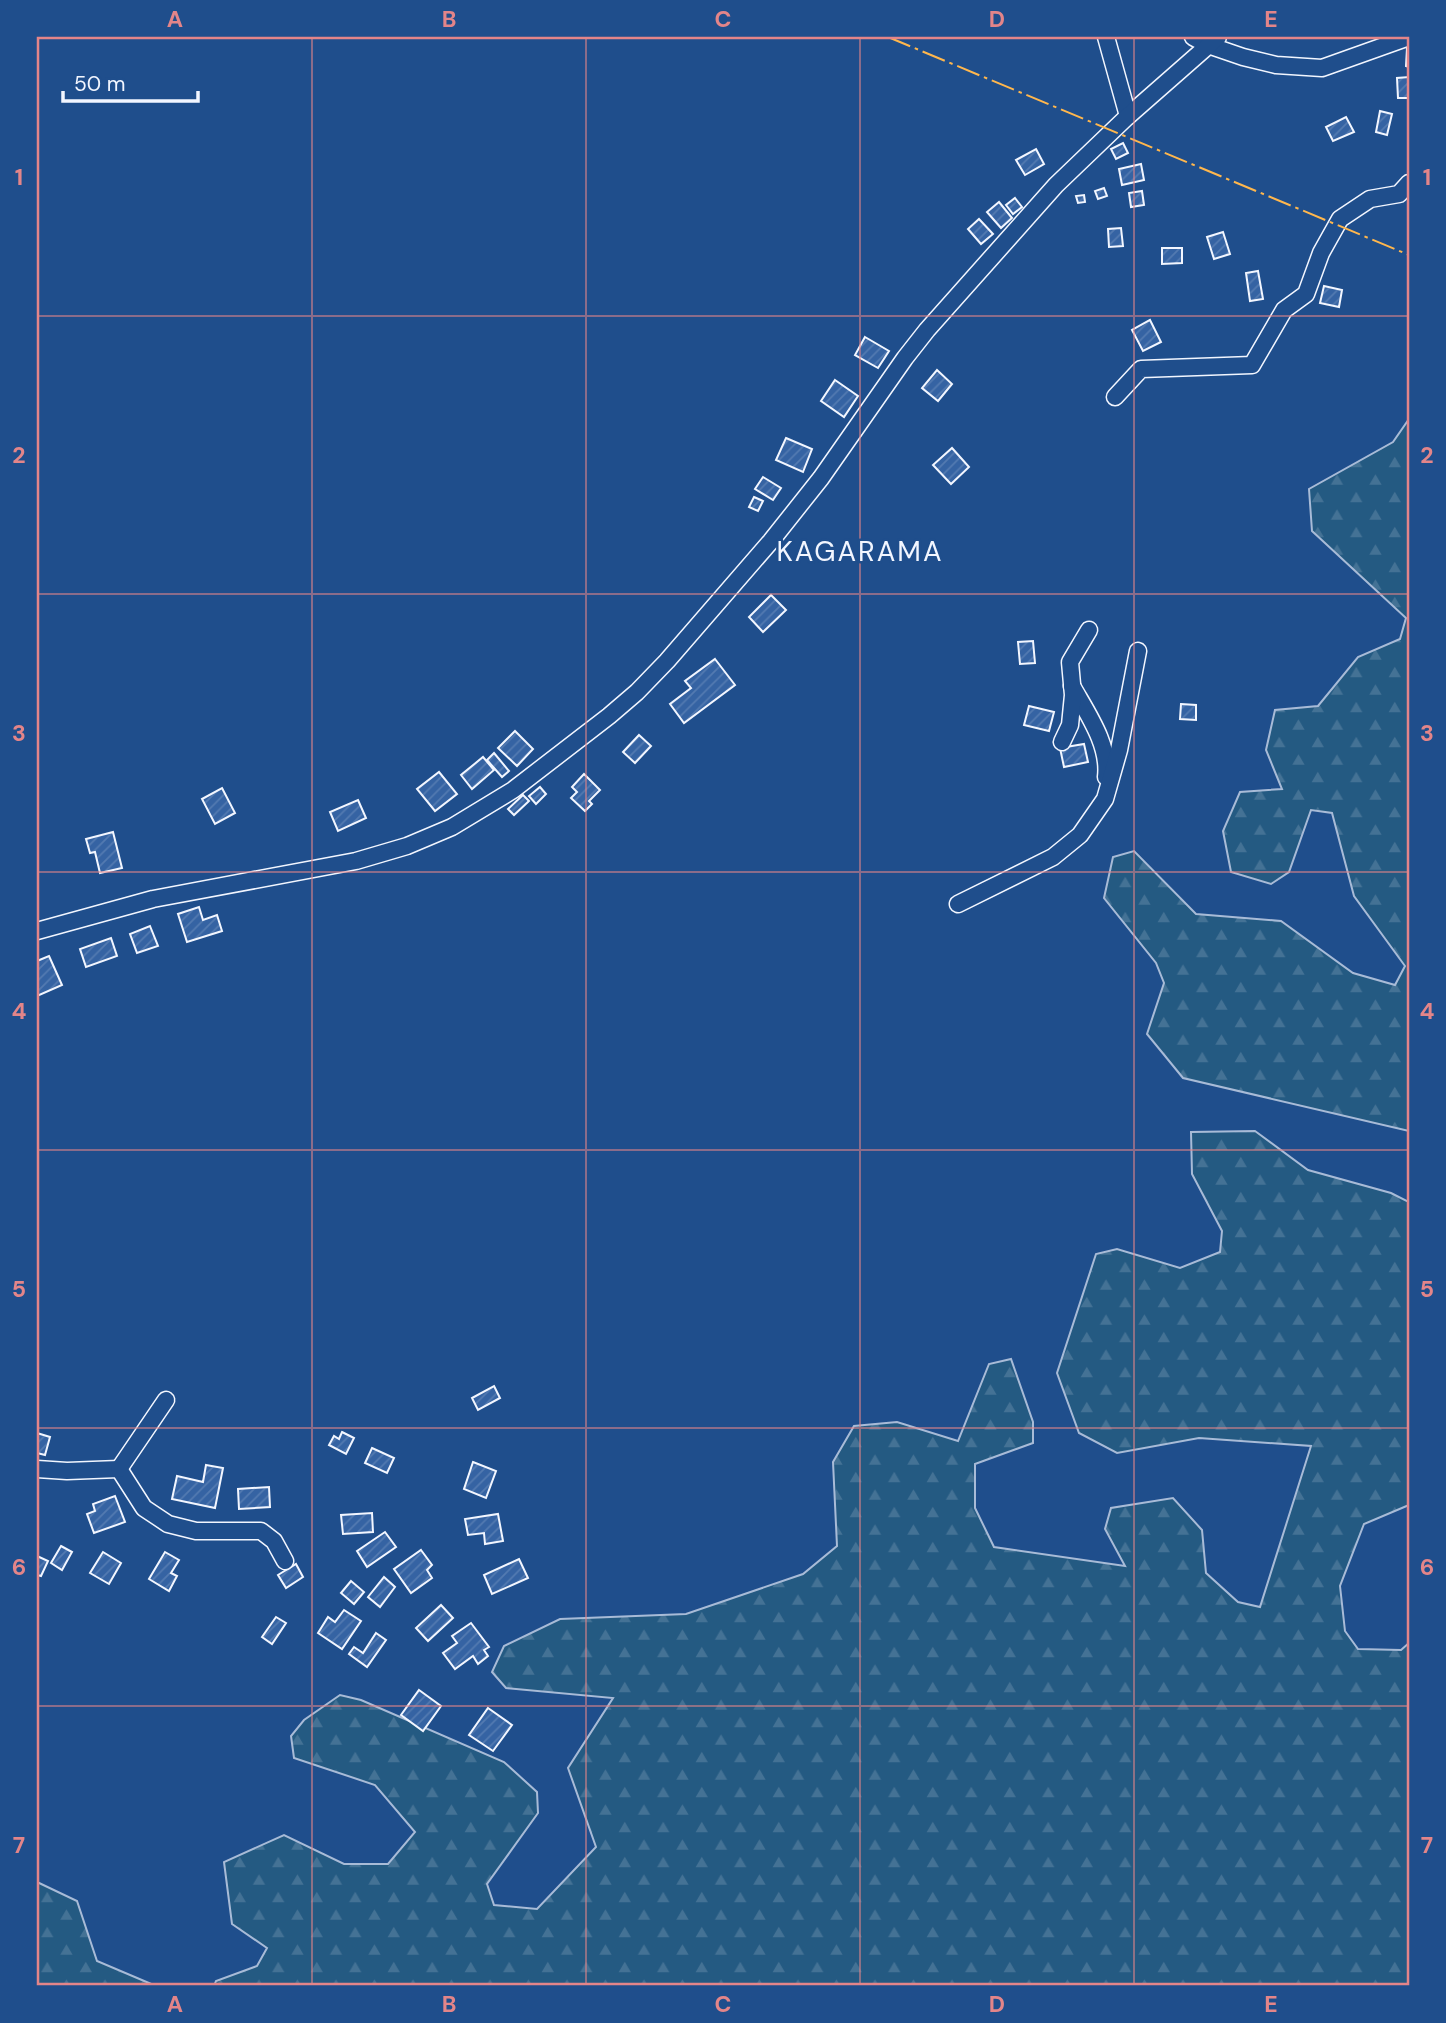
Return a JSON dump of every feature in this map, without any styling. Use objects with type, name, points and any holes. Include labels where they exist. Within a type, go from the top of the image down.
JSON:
[{"type":"street","points":[[1106,37],[1128,116]]},
{"type":"street","points":[[1193,37],[1213,41],[1243,57],[1276,65],[1322,68],[1409,37]]},
{"type":"street","points":[[37,931],[153,899],[356,861],[407,846],[452,827],[513,790],[609,716],[667,661],[771,541],[821,478],[927,330],[1056,185],[1128,116],[1213,41]]},
{"type":"street","points":[[1115,397],[1141,369],[1252,365],[1284,310],[1306,294],[1321,253],[1340,219],[1370,199],[1399,194],[1409,183]]},
{"type":"street","points":[[1062,743],[1070,725],[1070,662],[1089,630]]},
{"type":"street","points":[[958,904],[1053,857],[1080,835],[1105,799],[1119,750],[1138,651]]},
{"type":"street","points":[[1072,686],[1096,729],[1108,764],[1105,799]]},
{"type":"street","points":[[119,1469],[166,1400]]},
{"type":"street","points":[[37,1469],[119,1469]]},
{"type":"street","points":[[119,1469],[145,1508],[168,1524],[196,1531],[261,1531],[274,1541],[285,1561]]},
{"type":"green space","points":[[1409,419],[1409,1131],[1183,1078],[1147,1034],[1164,983],[1156,963],[1104,898],[1113,857],[1134,851],[1196,914],[1281,921],[1353,973],[1395,985],[1405,966],[1354,896],[1332,813],[1311,810],[1289,872],[1271,884],[1231,872],[1223,831],[1240,792],[1282,789],[1266,750],[1275,710],[1318,706],[1358,657],[1400,639],[1406,618],[1312,531],[1309,489],[1393,442]]},
{"type":"green space","points":[[1255,1131],[1308,1170],[1391,1193],[1409,1202],[1409,1505],[1364,1524],[1340,1586],[1345,1631],[1358,1649],[1401,1650],[1409,1643],[1409,1986],[214,1986],[216,1981],[257,1966],[267,1948],[232,1924],[224,1862],[284,1835],[344,1864],[388,1864],[415,1832],[375,1785],[294,1758],[291,1736],[304,1720],[340,1695],[361,1700],[504,1762],[537,1792],[538,1813],[487,1884],[494,1905],[537,1909],[596,1847],[568,1768],[613,1698],[506,1688],[492,1672],[504,1646],[560,1619],[686,1614],[803,1574],[837,1546],[833,1462],[854,1426],[897,1422],[958,1441],[989,1364],[1011,1359],[1033,1422],[1033,1443],[975,1464],[975,1508],[994,1547],[1125,1566],[1105,1529],[1111,1508],[1173,1498],[1202,1530],[1206,1573],[1238,1602],[1260,1607],[1311,1446],[1199,1438],[1117,1453],[1079,1433],[1057,1373],[1096,1254],[1117,1249],[1180,1268],[1220,1252],[1222,1231],[1192,1174],[1191,1132]]},
{"type":"green space","points":[[37,1882],[77,1901],[97,1961],[156,1986],[37,1986]]},
{"type":"building","points":[[1409,48],[1409,67],[1406,66]]},
{"type":"building","points":[[1409,77],[1409,98],[1398,98],[1397,78]]},
{"type":"building","points":[[1380,111],[1392,114],[1387,135],[1376,132]]},
{"type":"building","points":[[1346,117],[1354,132],[1333,141],[1326,127]]},
{"type":"building","points":[[1123,143],[1128,153],[1116,159],[1111,149]]},
{"type":"building","points":[[1036,149],[1044,164],[1025,175],[1016,160]]},
{"type":"building","points":[[1141,164],[1144,180],[1122,185],[1119,169]]},
{"type":"building","points":[[1104,188],[1107,196],[1098,199],[1095,191]]},
{"type":"building","points":[[1142,191],[1144,205],[1131,207],[1129,193]]},
{"type":"building","points":[[1084,195],[1085,202],[1078,203],[1076,196]]},
{"type":"building","points":[[1015,198],[1022,207],[1013,214],[1006,205]]},
{"type":"building","points":[[999,202],[1012,218],[1001,228],[987,212]]},
{"type":"building","points":[[979,219],[993,234],[981,244],[968,229]]},
{"type":"building","points":[[1121,228],[1123,246],[1109,247],[1108,229]]},
{"type":"building","points":[[1223,232],[1230,254],[1214,259],[1207,237]]},
{"type":"building","points":[[1162,248],[1182,248],[1182,263],[1162,264]]},
{"type":"building","points":[[1258,271],[1263,299],[1250,301],[1246,273]]},
{"type":"building","points":[[1324,286],[1342,290],[1339,307],[1320,303]]},
{"type":"building","points":[[1150,320],[1161,342],[1143,351],[1132,330]]},
{"type":"building","points":[[865,337],[889,351],[878,368],[855,355]]},
{"type":"building","points":[[937,370],[952,384],[938,401],[922,388]]},
{"type":"building","points":[[835,380],[858,396],[844,417],[821,401]]},
{"type":"building","points":[[786,438],[812,449],[803,472],[776,460]]},
{"type":"building","points":[[952,448],[969,467],[951,484],[933,465]]},
{"type":"building","points":[[763,477],[781,488],[773,500],[755,489]]},
{"type":"building","points":[[754,497],[763,501],[758,511],[749,507]]},
{"type":"building","points":[[771,595],[786,610],[763,632],[749,617]]},
{"type":"building","points":[[1033,641],[1035,663],[1020,664],[1018,642]]},
{"type":"building","points":[[715,659],[735,685],[684,723],[670,704],[691,688],[685,681]]},
{"type":"building","points":[[1181,704],[1196,705],[1196,720],[1180,719]]},
{"type":"building","points":[[1029,706],[1054,712],[1049,731],[1024,725]]},
{"type":"building","points":[[515,731],[533,749],[517,766],[498,748]]},
{"type":"building","points":[[639,735],[651,746],[635,763],[623,752]]},
{"type":"building","points":[[1084,744],[1088,762],[1064,767],[1060,748]]},
{"type":"building","points":[[494,753],[509,771],[502,777],[487,760]]},
{"type":"building","points":[[483,757],[494,770],[472,789],[461,775]]},
{"type":"building","points":[[439,772],[457,794],[435,811],[417,789]]},
{"type":"building","points":[[584,774],[600,790],[589,801],[592,804],[585,811],[571,798],[577,792],[572,787]]},
{"type":"building","points":[[540,787],[546,794],[536,804],[529,796]]},
{"type":"building","points":[[222,788],[235,813],[215,824],[202,799]]},
{"type":"building","points":[[523,795],[529,801],[514,815],[508,809]]},
{"type":"building","points":[[358,800],[366,818],[338,831],[330,812]]},
{"type":"building","points":[[113,832],[122,868],[100,873],[95,852],[90,853],[86,839]]},
{"type":"building","points":[[199,907],[203,920],[217,915],[222,931],[187,942],[178,914]]},
{"type":"building","points":[[150,926],[158,946],[137,953],[130,934]]},
{"type":"building","points":[[111,938],[117,956],[86,967],[80,949]]},
{"type":"building","points":[[49,956],[62,985],[37,996],[37,961]]},
{"type":"building","points":[[494,1386],[500,1398],[478,1410],[472,1398]]},
{"type":"building","points":[[342,1432],[354,1438],[346,1454],[329,1445],[334,1436],[339,1439]]},
{"type":"building","points":[[37,1433],[50,1437],[45,1455],[37,1453]]},
{"type":"building","points":[[372,1448],[394,1458],[387,1473],[365,1463]]},
{"type":"building","points":[[473,1462],[496,1471],[486,1498],[464,1489]]},
{"type":"building","points":[[206,1465],[223,1468],[215,1508],[172,1499],[177,1476],[203,1482]]},
{"type":"building","points":[[269,1487],[270,1507],[239,1509],[238,1489]]},
{"type":"building","points":[[115,1496],[125,1522],[94,1533],[87,1514],[95,1511],[93,1504]]},
{"type":"building","points":[[372,1513],[373,1532],[343,1534],[341,1515]]},
{"type":"building","points":[[498,1514],[503,1541],[485,1544],[484,1533],[468,1535],[465,1519]]},
{"type":"building","points":[[385,1532],[396,1547],[367,1567],[357,1551]]},
{"type":"building","points":[[61,1546],[72,1552],[62,1570],[51,1563]]},
{"type":"building","points":[[421,1550],[432,1565],[427,1570],[432,1578],[411,1593],[394,1569]]},
{"type":"building","points":[[103,1552],[121,1563],[109,1584],[90,1573]]},
{"type":"building","points":[[165,1552],[179,1560],[171,1573],[177,1576],[169,1591],[149,1579]]},
{"type":"building","points":[[37,1556],[48,1561],[41,1576],[37,1575]]},
{"type":"building","points":[[519,1559],[528,1578],[492,1594],[484,1575]]},
{"type":"building","points":[[296,1564],[303,1577],[286,1588],[278,1575]]},
{"type":"building","points":[[384,1577],[395,1587],[380,1607],[368,1597]]},
{"type":"building","points":[[351,1581],[364,1592],[354,1604],[341,1593]]},
{"type":"building","points":[[441,1605],[453,1618],[428,1641],[416,1628]]},
{"type":"building","points":[[344,1610],[361,1621],[342,1649],[318,1633],[328,1617],[335,1622]]},
{"type":"building","points":[[276,1617],[286,1623],[272,1644],[262,1637]]},
{"type":"building","points":[[471,1623],[489,1647],[484,1650],[488,1656],[478,1664],[473,1656],[455,1669],[443,1653],[457,1643],[452,1636]]},
{"type":"building","points":[[376,1633],[386,1640],[367,1667],[349,1654],[354,1647],[363,1653]]},
{"type":"building","points":[[419,1690],[441,1706],[423,1731],[401,1715]]},
{"type":"building","points":[[488,1708],[512,1725],[493,1751],[469,1735]]},
{"type":"power","points":[[888,37],[1409,255]]},
{"type":"district","name":"KAGARAMA","points":[[860,551]]}]
